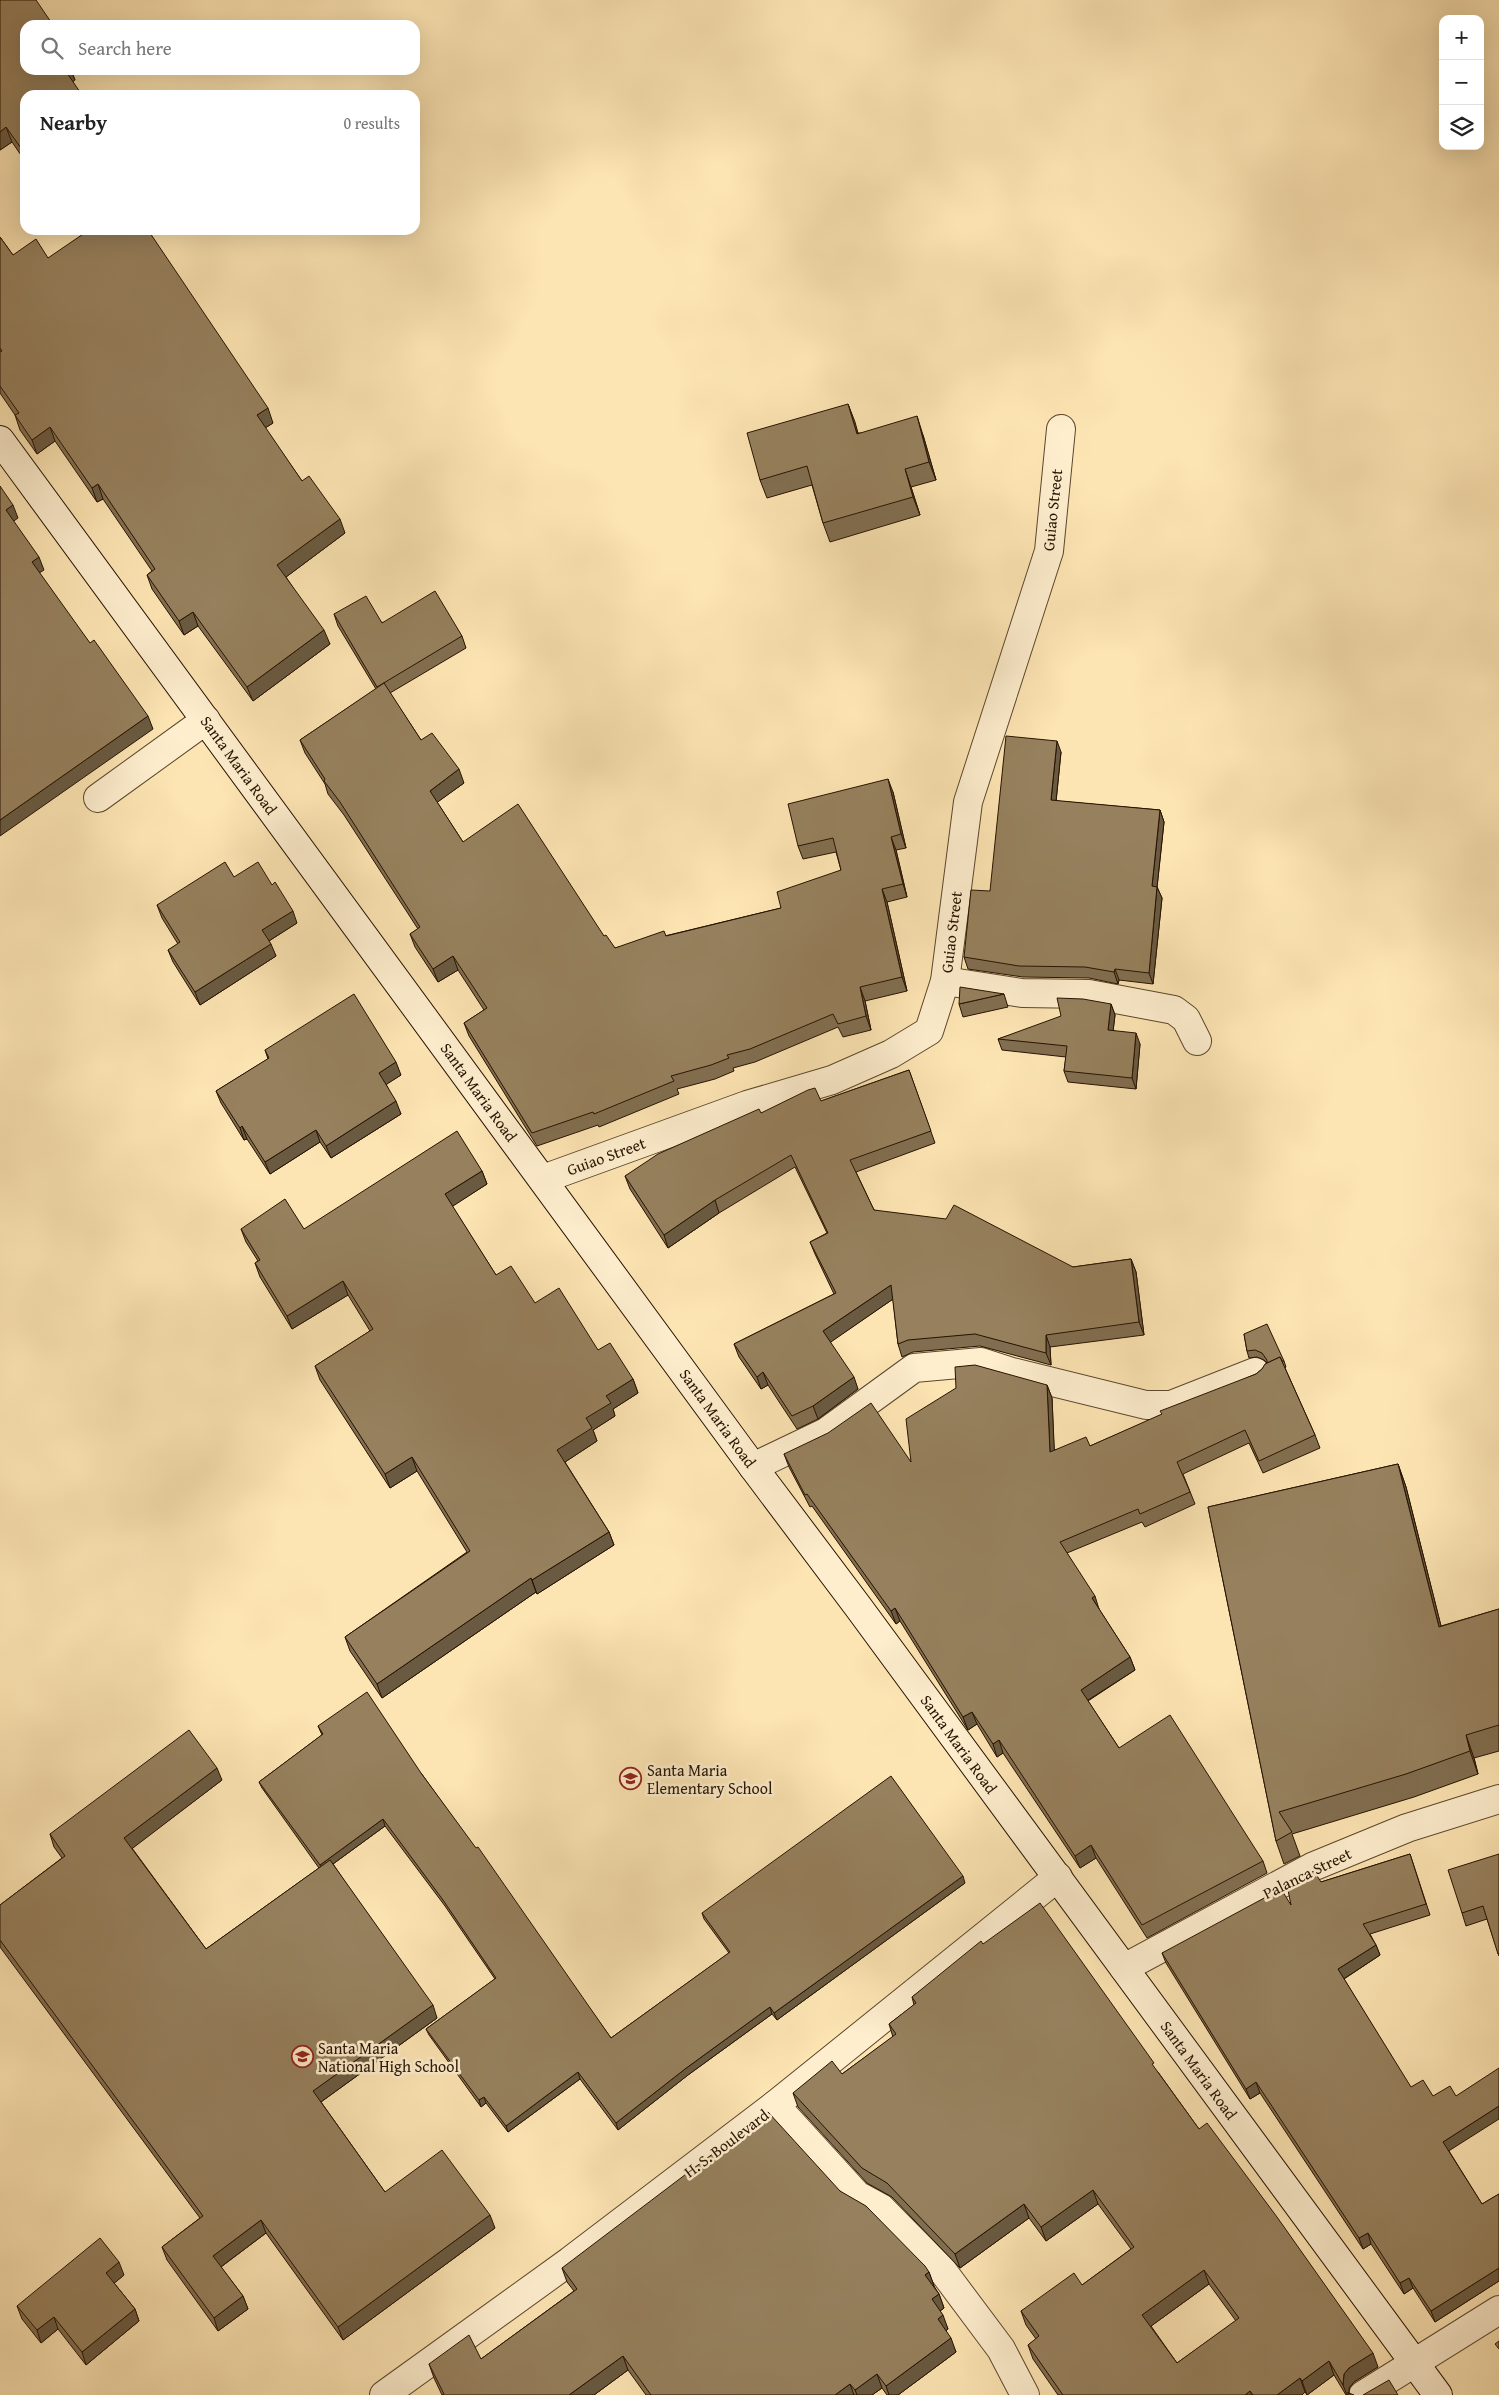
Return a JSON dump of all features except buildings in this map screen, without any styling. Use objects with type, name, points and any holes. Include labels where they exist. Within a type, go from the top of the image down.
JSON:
[{"type":"street","name":"Guiao Street","points":[[543,1179],[747,1106],[832,1080],[891,1054],[929,1031],[945,982],[968,802],[1049,551],[1060,429]]},
{"type":"street","name":"Santa Maria Road","points":[[0,440],[753,1467],[1058,1877],[1438,2395]]},
{"type":"street","points":[[98,798],[206,720]]},
{"type":"street","points":[[945,982],[1022,993],[1089,994],[1174,1010],[1186,1019],[1197,1041]]},
{"type":"street","points":[[753,1467],[826,1432],[914,1368],[980,1362],[1012,1372],[1154,1405],[1171,1405],[1255,1372]]},
{"type":"street","name":"Palanca Street","points":[[1124,1968],[1312,1867],[1407,1828],[1499,1799]]},
{"type":"street","name":"H. S. Boulevard","points":[[384,2395],[570,2260],[775,2105],[1058,1877]]},
{"type":"street","points":[[775,2105],[857,2195],[881,2208],[942,2270],[1001,2349],[1025,2395]]},
{"type":"street","points":[[1363,2395],[1499,2310]]},
{"type":"place","name":"Santa Maria Elementary School","points":[[631,1779]]},
{"type":"place","name":"Santa Maria National High School","points":[[302,2057]]}]
